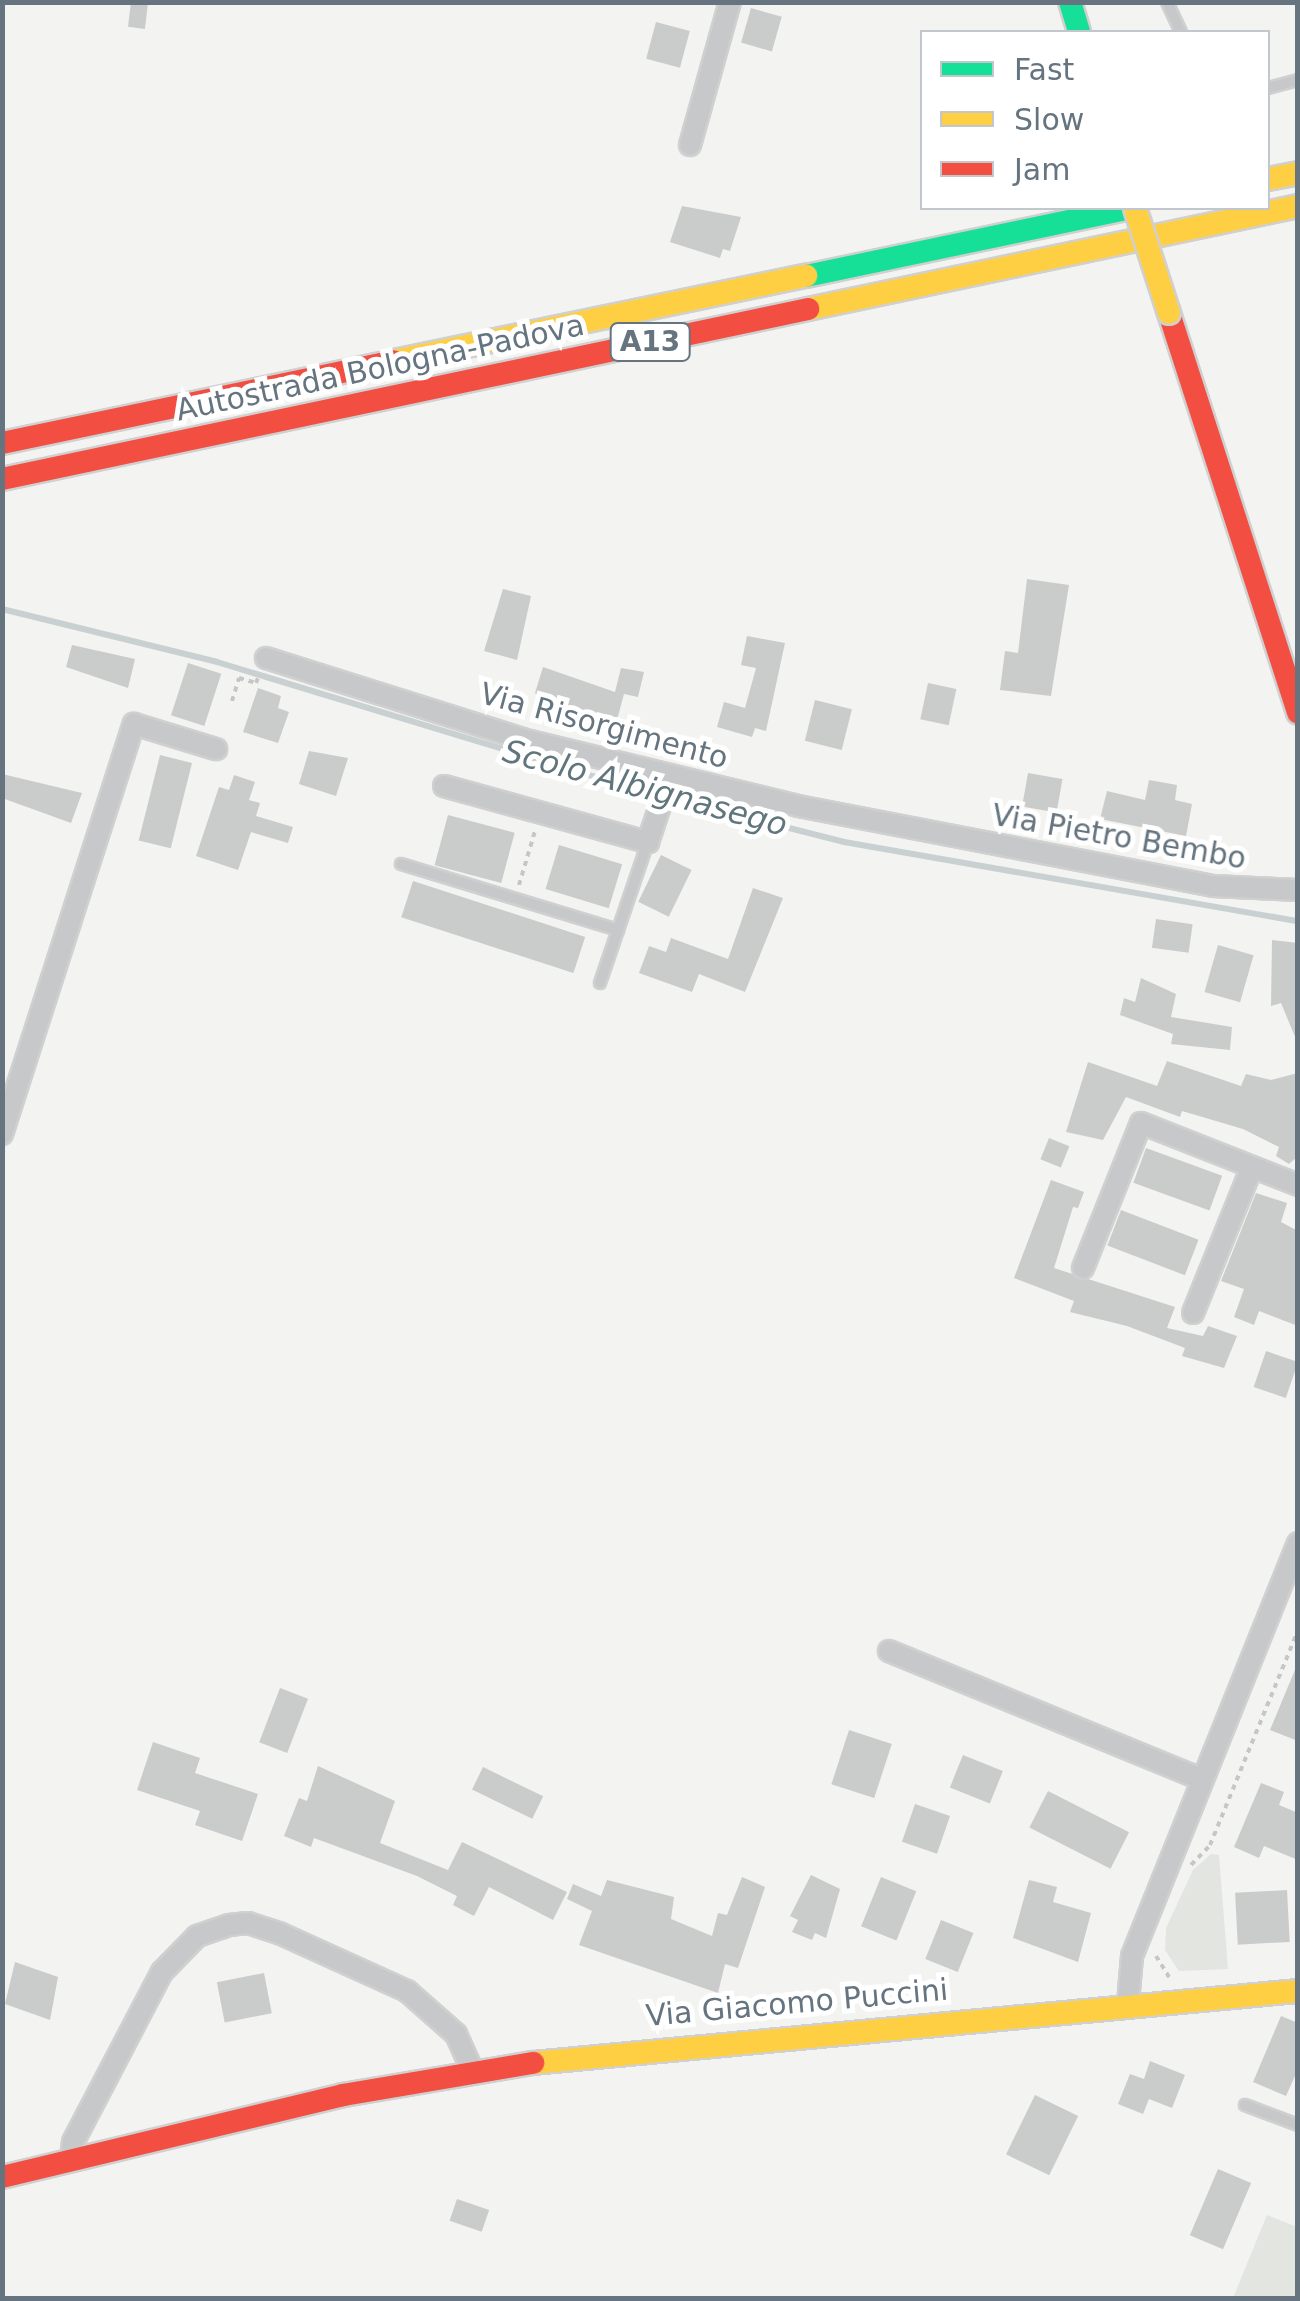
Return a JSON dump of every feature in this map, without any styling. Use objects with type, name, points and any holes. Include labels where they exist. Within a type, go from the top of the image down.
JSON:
[{"type":"main road","points":[[1070,2],[1078,30]]},
{"type":"main road","points":[[1270,179],[1298,173]]},
{"type":"main road","name":"Autostrada Bologna-Padova","points":[[2,478],[1298,206]]},
{"type":"main road","name":"Autostrada Bologna-Padova","points":[[2,443],[1123,210]]},
{"type":"main road","points":[[1134,210],[1298,713]]},
{"type":"main road","name":"Via Giacomo Puccini","points":[[2,2177],[236,2118],[472,2072],[689,2041],[1298,1992]]},
{"type":"street","points":[[690,145],[730,2]]},
{"type":"street","name":"Via Risorgimento","points":[[266,658],[530,741],[666,789],[932,834]]},
{"type":"street","points":[[2,1134],[134,724],[216,749]]},
{"type":"street","points":[[444,786],[648,842],[666,789]]},
{"type":"street","name":"Via Pietro Bembo","points":[[932,834],[1212,886],[1298,890]]},
{"type":"street","points":[[1083,1268],[1141,1124],[1298,1185]]},
{"type":"street","points":[[1193,1313],[1252,1167]]},
{"type":"street","points":[[1128,2003],[1132,1956],[1298,1543]]},
{"type":"street","points":[[889,1651],[1203,1780]]},
{"type":"street","points":[[71,2158],[73,2142],[162,1972],[197,1936],[228,1925],[248,1923],[279,1933],[406,1991],[456,2034],[472,2072]]},
{"type":"lane","points":[[1167,2],[1180,30]]},
{"type":"lane","points":[[1270,87],[1298,80]]},
{"type":"lane","points":[[600,983],[648,842]]},
{"type":"lane","points":[[401,864],[618,930]]},
{"type":"lane","points":[[1245,2106],[1298,2126]]},
{"type":"path","points":[[232,701],[239,678],[256,683]]},
{"type":"path","points":[[515,899],[541,812]]},
{"type":"path","points":[[1182,1874],[1210,1845],[1298,1630]]},
{"type":"path","points":[[1154,1950],[1167,1976],[1181,1984]]},
{"type":"shaded area","points":[[1211,1854],[1219,1855],[1228,1969],[1179,1971],[1165,1950],[1166,1928],[1193,1870]]},
{"type":"shaded area","points":[[1267,2215],[1297,2227],[1297,2298],[1233,2298]]},
{"type":"building","points":[[131,2],[148,4],[145,29],[128,27]]},
{"type":"building","points":[[751,8],[782,17],[772,51],[741,43]]},
{"type":"building","points":[[656,22],[690,31],[680,68],[646,59]]},
{"type":"building","points":[[682,206],[741,217],[730,251],[723,249],[720,258],[670,242]]},
{"type":"building","points":[[1027,579],[1069,585],[1051,696],[1000,690],[1005,651],[1018,653]]},
{"type":"building","points":[[503,589],[531,596],[517,660],[484,651]]},
{"type":"building","points":[[747,636],[785,643],[766,731],[755,728],[752,737],[717,727],[724,702],[745,708],[756,668],[741,665]]},
{"type":"building","points":[[72,645],[135,659],[128,688],[66,667]]},
{"type":"building","points":[[188,663],[221,674],[204,726],[171,715]]},
{"type":"building","points":[[543,667],[615,692],[621,668],[644,672],[638,697],[624,694],[614,731],[541,700],[535,693]]},
{"type":"building","points":[[928,683],[956,689],[949,725],[920,719]]},
{"type":"building","points":[[258,688],[281,696],[278,708],[289,712],[278,743],[243,732]]},
{"type":"building","points":[[815,700],[852,709],[842,750],[805,741]]},
{"type":"building","points":[[309,751],[348,758],[336,796],[299,784]]},
{"type":"building","points":[[160,755],[192,763],[171,848],[139,840]]},
{"type":"building","points":[[1028,773],[1062,779],[1057,813],[1022,806]]},
{"type":"building","points":[[2,774],[82,793],[71,823],[2,798]]},
{"type":"building","points":[[234,775],[255,782],[249,800],[260,803],[256,816],[293,827],[288,843],[251,832],[238,870],[196,856],[219,787],[229,790]]},
{"type":"building","points":[[1149,780],[1177,785],[1175,800],[1192,804],[1186,836],[1100,819],[1107,791],[1145,800]]},
{"type":"building","points":[[448,815],[515,833],[501,883],[435,865]]},
{"type":"building","points":[[559,845],[622,864],[609,908],[546,889]]},
{"type":"building","points":[[661,855],[692,870],[669,917],[638,902]]},
{"type":"building","points":[[413,881],[585,937],[573,973],[401,917]]},
{"type":"building","points":[[753,888],[783,898],[745,992],[699,974],[692,992],[639,973],[649,946],[666,952],[671,938],[728,959]]},
{"type":"building","points":[[1156,919],[1193,924],[1189,953],[1152,948]]},
{"type":"building","points":[[1272,940],[1298,943],[1298,1044],[1281,1003],[1271,1006]]},
{"type":"building","points":[[1218,945],[1254,955],[1240,1002],[1204,992]]},
{"type":"building","points":[[1141,978],[1176,994],[1171,1017],[1232,1027],[1230,1050],[1171,1044],[1173,1034],[1120,1015],[1124,998],[1135,1002]]},
{"type":"building","points":[[1167,1061],[1241,1086],[1246,1074],[1271,1080],[1298,1073],[1298,1156],[1289,1164],[1276,1156],[1279,1147],[1243,1129],[1182,1111],[1180,1117],[1126,1097],[1103,1140],[1066,1132],[1088,1062],[1157,1086]]},
{"type":"building","points":[[1049,1138],[1069,1146],[1061,1168],[1040,1159]]},
{"type":"building","points":[[1146,1148],[1222,1176],[1209,1210],[1133,1183]]},
{"type":"building","points":[[1051,1180],[1084,1192],[1078,1208],[1073,1207],[1054,1268],[1175,1307],[1167,1328],[1203,1336],[1208,1326],[1237,1336],[1224,1368],[1182,1356],[1185,1348],[1127,1326],[1070,1312],[1074,1301],[1014,1278]]},
{"type":"building","points":[[1256,1193],[1287,1203],[1281,1222],[1298,1231],[1298,1326],[1259,1311],[1254,1325],[1234,1317],[1244,1289],[1221,1281]]},
{"type":"building","points":[[1121,1210],[1198,1240],[1185,1275],[1107,1245]]},
{"type":"building","points":[[1266,1351],[1298,1362],[1286,1398],[1254,1387]]},
{"type":"building","points":[[1298,1665],[1298,1741],[1270,1730]]},
{"type":"building","points":[[280,1688],[308,1699],[287,1753],[259,1742]]},
{"type":"building","points":[[849,1730],[892,1744],[874,1798],[831,1784]]},
{"type":"building","points":[[153,1742],[200,1758],[195,1773],[258,1794],[242,1841],[195,1825],[200,1811],[137,1790]]},
{"type":"building","points":[[963,1755],[1003,1771],[990,1804],[950,1787]]},
{"type":"building","points":[[318,1766],[395,1801],[380,1843],[448,1870],[462,1842],[567,1892],[553,1920],[489,1887],[474,1916],[453,1905],[457,1896],[417,1876],[314,1838],[311,1847],[284,1836],[299,1798],[307,1801]]},
{"type":"building","points":[[483,1767],[543,1796],[532,1819],[472,1789]]},
{"type":"building","points":[[1261,1783],[1284,1792],[1279,1805],[1298,1813],[1298,1860],[1264,1846],[1259,1858],[1234,1847]]},
{"type":"building","points":[[1048,1791],[1129,1832],[1110,1869],[1029,1828]]},
{"type":"building","points":[[915,1804],[950,1816],[937,1854],[902,1842]]},
{"type":"building","points":[[811,1875],[840,1889],[826,1938],[815,1933],[812,1940],[792,1932],[798,1920],[790,1916]]},
{"type":"building","points":[[742,1877],[765,1887],[738,1968],[725,1964],[718,1993],[579,1945],[592,1911],[567,1899],[573,1884],[601,1896],[607,1880],[674,1897],[671,1919],[712,1936],[718,1913],[727,1915]]},
{"type":"building","points":[[881,1877],[916,1891],[896,1940],[861,1926]]},
{"type":"building","points":[[1029,1880],[1057,1887],[1053,1902],[1091,1913],[1078,1962],[1013,1938]]},
{"type":"building","points":[[1287,1890],[1290,1942],[1238,1945],[1235,1893]]},
{"type":"building","points":[[941,1920],[973,1933],[958,1972],[925,1959]]},
{"type":"building","points":[[15,1962],[58,1977],[50,2020],[5,2004]]},
{"type":"building","points":[[264,1973],[272,2013],[225,2022],[217,1982]]},
{"type":"building","points":[[1281,2016],[1298,2023],[1298,2069],[1286,2096],[1253,2082]]},
{"type":"building","points":[[1150,2061],[1185,2075],[1172,2108],[1149,2099],[1143,2114],[1118,2104],[1130,2074],[1144,2079]]},
{"type":"building","points":[[1035,2095],[1078,2116],[1049,2175],[1006,2154]]},
{"type":"building","points":[[1218,2169],[1251,2183],[1223,2249],[1190,2235]]},
{"type":"building","points":[[457,2199],[489,2210],[482,2232],[450,2221]]},
{"type":"waterway","name":"Scolo Albignasego","points":[[2,609],[217,662],[631,788],[844,842],[1298,921]]},
{"type":"traffic: fast","points":[[1070,2],[1078,30]]},
{"type":"traffic: fast","points":[[806,276],[1121,210]]},
{"type":"traffic: slow","points":[[1270,179],[1298,173]]},
{"type":"traffic: slow","points":[[808,309],[1298,206]]},
{"type":"traffic: slow","points":[[1136,210],[1169,313]]},
{"type":"traffic: slow","points":[[394,361],[806,276]]},
{"type":"traffic: slow","points":[[533,2063],[1298,1991]]},
{"type":"traffic: jam","points":[[2,479],[808,309]]},
{"type":"traffic: jam","points":[[1169,313],[1298,713]]},
{"type":"traffic: jam","points":[[2,443],[394,361]]},
{"type":"traffic: jam","points":[[2,2177],[343,2095],[533,2063]]}]
